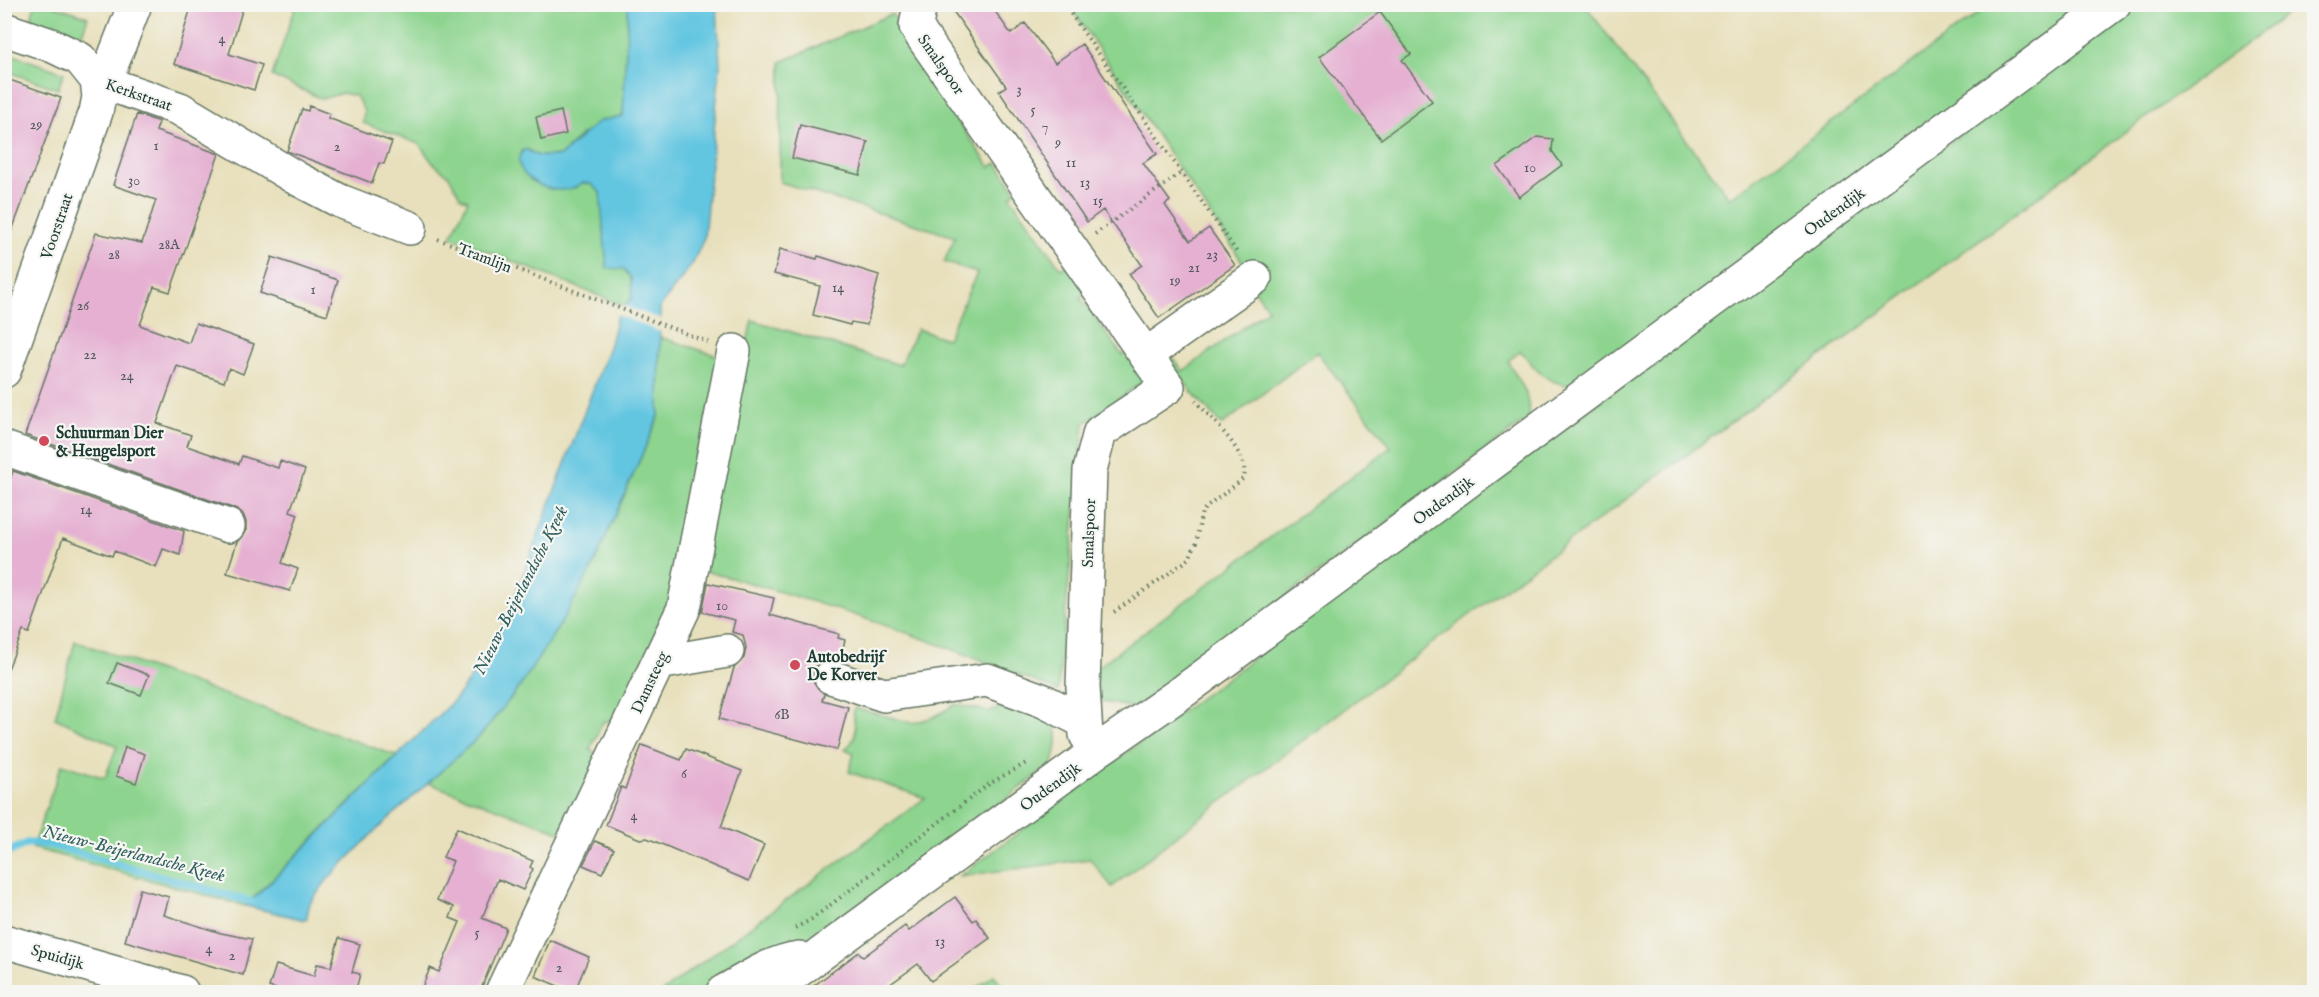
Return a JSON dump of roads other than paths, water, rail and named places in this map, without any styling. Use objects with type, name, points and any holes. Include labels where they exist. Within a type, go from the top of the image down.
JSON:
[{"type":"street","points":[[97,80],[111,66],[135,4]]},
{"type":"street","name":"Smalspoor","points":[[920,4],[916,26],[922,36],[1168,387],[1100,432],[1090,470],[1085,722],[1086,735],[1097,752]]},
{"type":"street","name":"Oudendijk","points":[[769,993],[1097,752],[1195,683],[2114,4]]},
{"type":"street","name":"Kerkstraat","points":[[4,29],[51,45],[80,59],[97,80],[180,109],[340,201],[410,228]]},
{"type":"street","name":"Voorstraat","points":[[6,360],[96,112],[99,97],[97,80]]},
{"type":"street","points":[[1146,355],[1255,278]]},
{"type":"street","name":"Damsteeg","points":[[502,993],[684,608],[734,351]]},
{"type":"street","points":[[4,448],[228,526]]},
{"type":"street","points":[[658,663],[727,651]]},
{"type":"street","points":[[831,677],[885,695],[987,680],[1044,701],[1085,722]]},
{"type":"street","name":"Spuidijk","points":[[4,941],[182,993]]},
{"type":"street","points":[[723,993],[783,960],[798,958],[812,961]]},
{"type":"water","points":[[628,5],[717,5],[720,66],[704,238],[693,263],[660,307],[659,416],[592,568],[561,623],[521,685],[481,735],[374,832],[327,880],[310,903],[306,920],[246,906],[455,699],[482,663],[509,612],[610,344],[617,316],[632,298],[631,278],[624,269],[607,268],[600,192],[591,184],[582,183],[570,189],[557,190],[545,187],[534,182],[525,174],[520,166],[519,157],[525,149],[538,156],[560,156],[599,121],[623,116]]},
{"type":"waterway","name":"Nieuw-Beijerlandsche Kreek","points":[[4,854],[28,843],[50,845],[259,904]]},
{"type":"place","name":"Schuurman Dier & Hengelsport","points":[[44,441]]},
{"type":"place","name":"Autobedrijf De Korver","points":[[795,665]]}]
